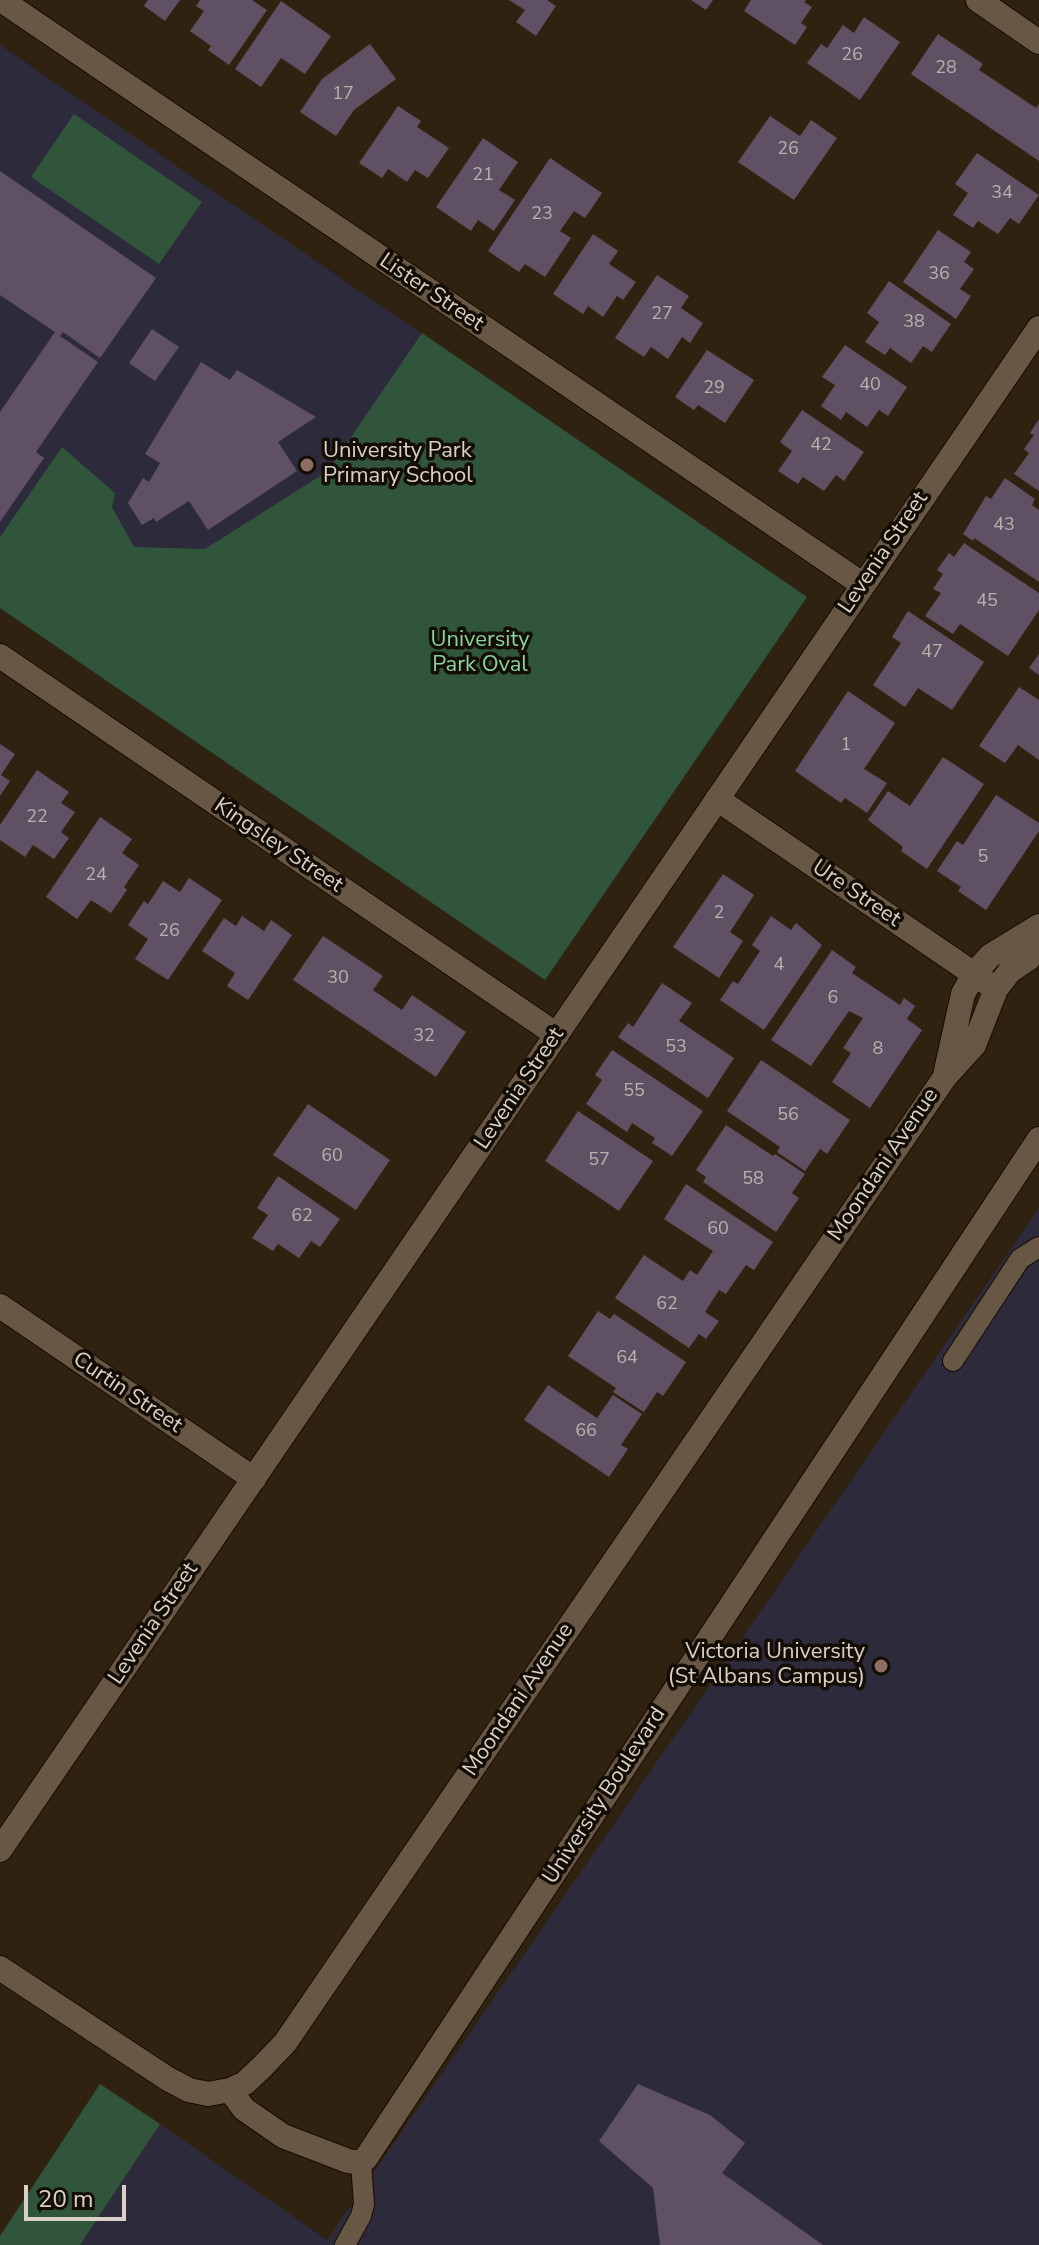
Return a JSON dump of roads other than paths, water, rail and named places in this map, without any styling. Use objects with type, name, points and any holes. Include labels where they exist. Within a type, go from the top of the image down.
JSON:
[{"type":"street","name":"Lister Street","points":[[1,0],[862,584]]},
{"type":"street","points":[[978,0],[1039,42]]},
{"type":"street","name":"Levenia Street","points":[[0,1850],[1039,328]]},
{"type":"street","name":"Kingsley Street","points":[[0,656],[557,1035]]},
{"type":"street","name":"Ure Street","points":[[717,799],[996,989]]},
{"type":"street","name":"Moondani Avenue","points":[[945,1077],[963,994],[974,974],[990,956],[1039,926]]},
{"type":"street","name":"Moondani Avenue","points":[[230,2090],[245,2083],[285,2043],[945,1077],[974,1045],[996,989],[1010,971],[1028,959],[1039,945]]},
{"type":"street","name":"University Boulevard","points":[[361,2163],[1039,1139]]},
{"type":"street","name":"Curtin Street","points":[[0,1306],[254,1479]]},
{"type":"street","points":[[0,1968],[168,2079],[189,2090],[208,2094],[230,2090],[244,2109],[283,2136],[312,2149],[361,2163]]},
{"type":"lane","points":[[953,1361],[1020,1259],[1039,1247]]},
{"type":"lane","points":[[345,2245],[364,2204],[361,2163]]},
{"type":"place","name":"University Park Primary School","points":[[307,465]]},
{"type":"place","name":"Victoria University (St Albans Campus)","points":[[881,1666]]},
{"type":"park label","name":"University Park Oval","points":[[480,654]]}]
